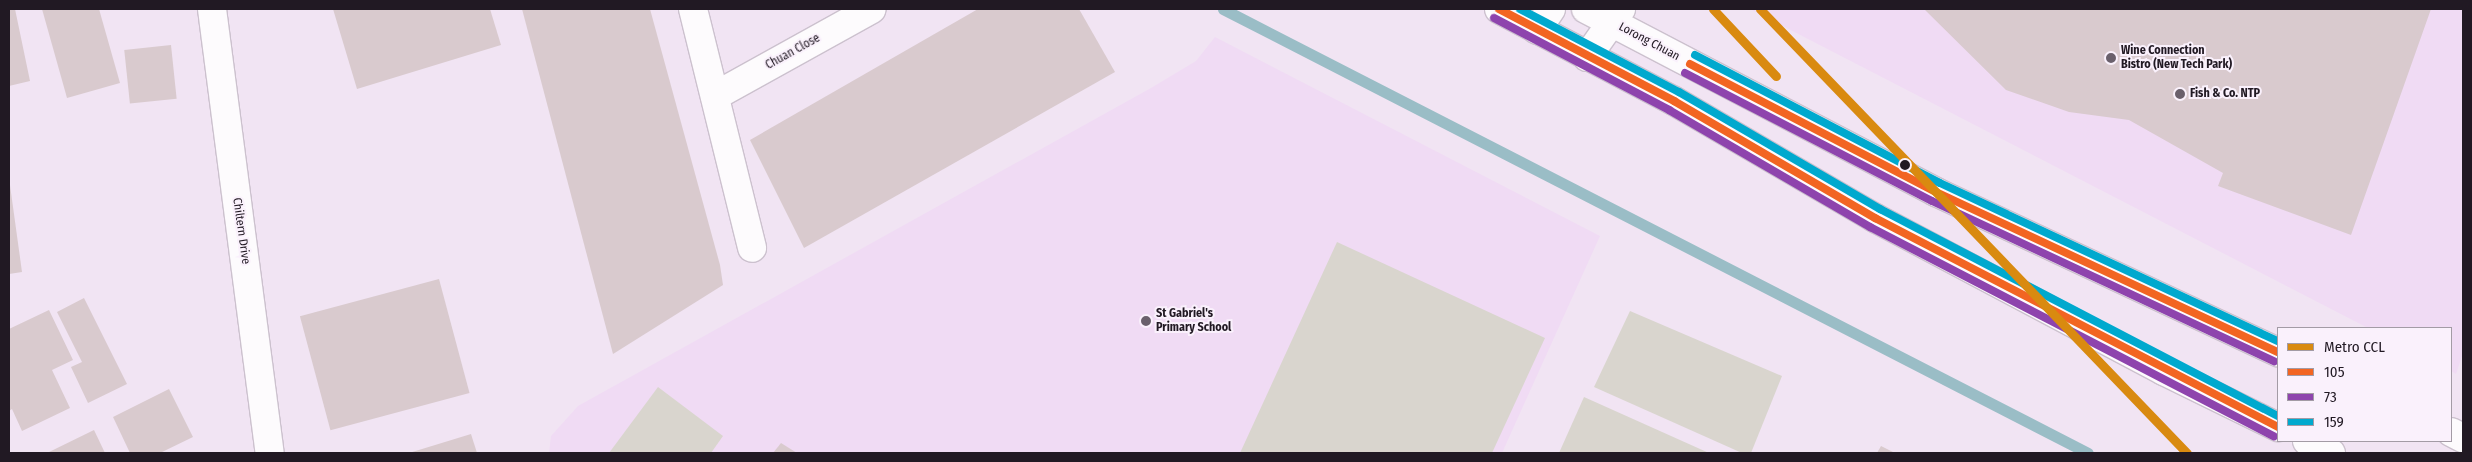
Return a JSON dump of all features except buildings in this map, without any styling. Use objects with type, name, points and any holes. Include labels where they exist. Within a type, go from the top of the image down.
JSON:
[{"type":"main road","name":"Chiltern Drive","points":[[212,9],[270,453]]},
{"type":"main road","points":[[693,9],[752,248]]},
{"type":"main road","name":"Chuan Close","points":[[715,96],[872,9]]},
{"type":"main road","points":[[1499,9],[1544,19],[1587,58],[1674,101],[1875,218],[2164,371],[2277,427]]},
{"type":"main road","name":"Lorong Chuan","points":[[1586,9],[1616,15],[1936,192],[2277,352]]},
{"type":"main road","points":[[1587,58],[1616,15]]},
{"type":"main road","points":[[2309,442],[2331,453]]},
{"type":"main road","points":[[2461,453],[2463,448]]},
{"type":"shaded area","points":[[1750,9],[2463,9],[2463,353],[2456,374],[2452,372],[2452,327],[2366,327]]},
{"type":"shaded area","name":"St Gabriel's Primary School","points":[[1215,37],[1600,236],[1502,453],[549,453],[551,436],[578,406],[1151,88],[1196,61]]},
{"type":"shaded area","points":[[1337,242],[1545,338],[1492,453],[1240,453]]},
{"type":"shaded area","points":[[1630,311],[1782,376],[1751,453],[1742,453],[1594,387]]},
{"type":"shaded area","points":[[658,387],[723,436],[711,453],[609,453]]},
{"type":"shaded area","points":[[1584,397],[1709,453],[1559,453]]},
{"type":"waterway","points":[[1223,9],[2088,453]]},
{"type":"metro line","name":"CCL","points":[[1713,9],[1776,76]]},
{"type":"metro line","name":"CCL","points":[[1760,9],[2187,453]]},
{"type":"transit line","name":"105","points":[[1499,9],[1674,101],[1875,218],[2277,426]]},
{"type":"transit line","name":"159","points":[[1520,9],[1679,92],[1880,209],[2277,415]]},
{"type":"transit line","name":"73","points":[[1494,18],[1669,110],[1870,227],[2274,436]]},
{"type":"transit line","name":"159","points":[[1695,55],[1940,183],[2277,341]]},
{"type":"transit line","name":"105","points":[[1690,64],[1936,192],[2277,352]]},
{"type":"transit line","name":"73","points":[[1685,73],[1932,201],[2274,361]]},
{"type":"place","name":"Wine Connection Bistro (New Tech Park)","points":[[2111,58]]},
{"type":"place","name":"Fish & Co. NTP","points":[[2180,94]]},
{"type":"place","name":"St Gabriel's Primary School","points":[[1146,321]]}]
